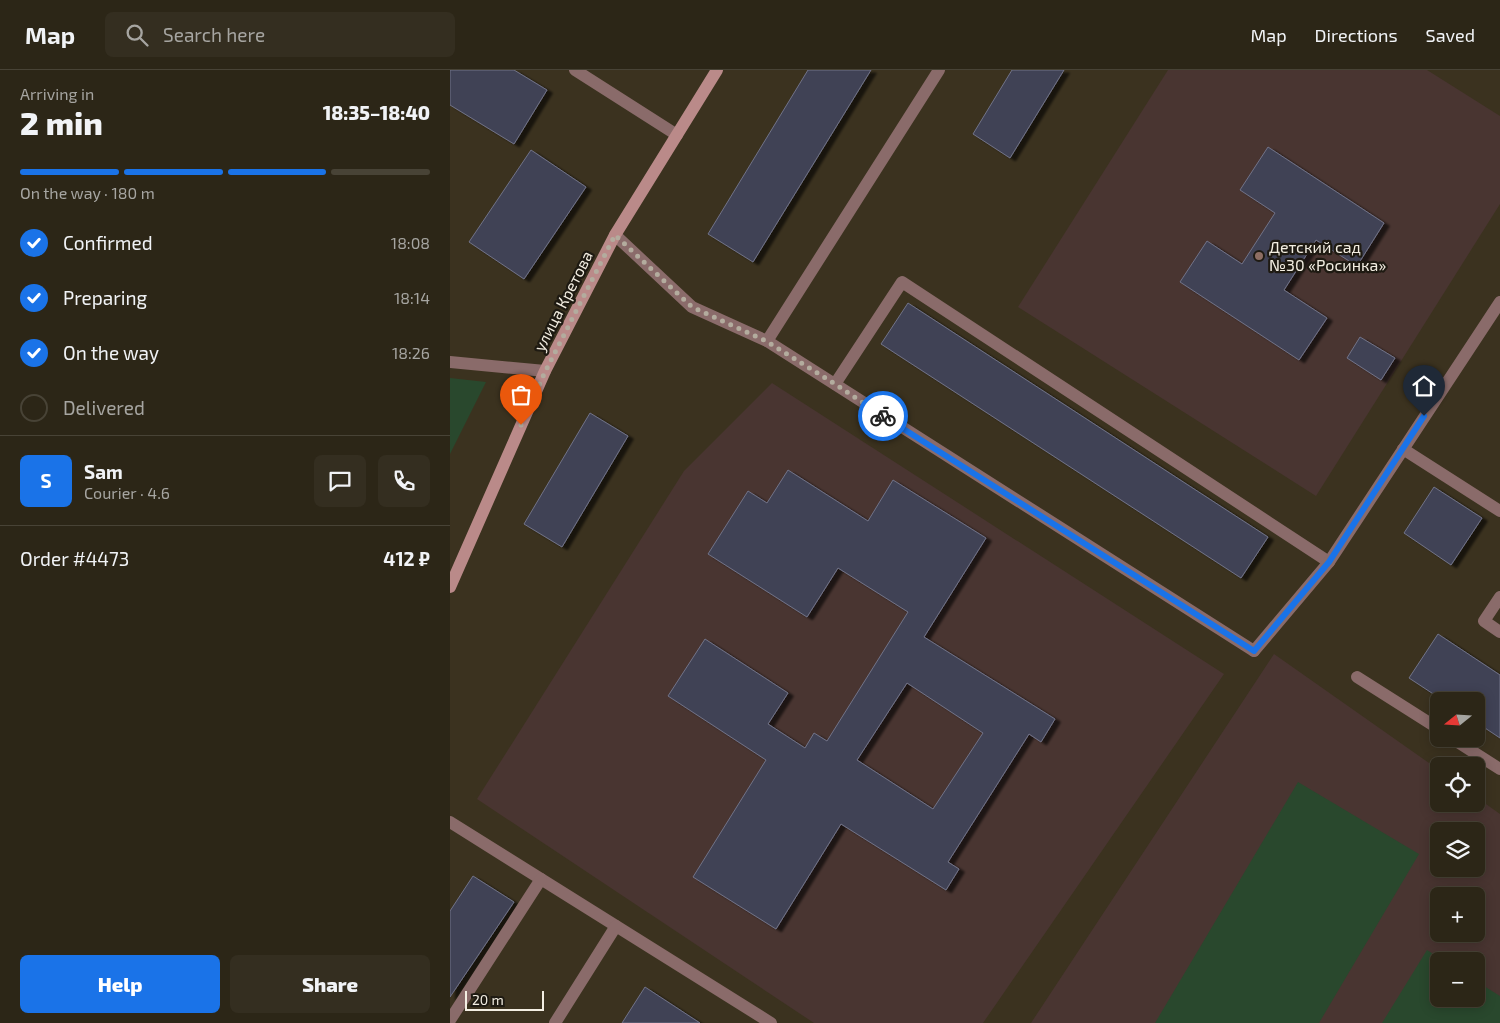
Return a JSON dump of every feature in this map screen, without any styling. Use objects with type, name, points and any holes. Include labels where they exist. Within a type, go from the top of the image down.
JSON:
[{"type":"street","points":[[575,70],[677,135]]},
{"type":"street","name":"улица Кретова","points":[[450,587],[545,372],[615,235],[717,70]]},
{"type":"street","points":[[766,341],[936,71]]},
{"type":"street","points":[[615,235],[692,307],[766,341],[1254,651],[1329,562],[1500,302]]},
{"type":"street","points":[[835,384],[902,282],[1329,562]]},
{"type":"street","points":[[450,362],[545,372]]},
{"type":"street","points":[[1403,449],[1500,511]]},
{"type":"street","points":[[1500,597],[1484,621],[1500,632]]},
{"type":"street","points":[[1357,677],[1430,723]]},
{"type":"street","points":[[1467,748],[1500,769]]},
{"type":"street","points":[[450,822],[771,1023]]},
{"type":"street","points":[[450,1020],[541,879]]},
{"type":"street","points":[[555,1023],[616,926]]},
{"type":"shaded area","name":"Детский сад №30 «Росинка»","points":[[1168,70],[1427,70],[1500,116],[1500,204],[1316,496],[1018,307]]},
{"type":"shaded area","points":[[772,383],[1224,674],[983,1023],[814,1023],[477,799],[684,471]]},
{"type":"shaded area","points":[[1274,654],[1430,764],[1430,812],[1485,812],[1485,803],[1500,814],[1500,1023],[1031,1023]]},
{"type":"green space","points":[[450,378],[486,382],[450,454]]},
{"type":"green space","points":[[1298,782],[1419,854],[1319,1023],[1155,1023]]},
{"type":"green space","points":[[1427,950],[1430,952],[1430,1007],[1485,1007],[1485,987],[1500,996],[1500,1023],[1382,1023]]},
{"type":"building","points":[[450,70],[514,70],[547,90],[514,144],[450,105]]},
{"type":"building","points":[[808,70],[871,70],[753,262],[708,234]]},
{"type":"building","points":[[1012,70],[1064,70],[1010,158],[973,134]]},
{"type":"building","points":[[1268,147],[1384,223],[1357,266],[1316,240],[1284,290],[1327,318],[1299,360],[1180,282],[1207,241],[1242,264],[1275,213],[1240,190]]},
{"type":"building","points":[[531,150],[586,187],[524,279],[469,242]]},
{"type":"building","points":[[908,303],[1268,537],[1241,578],[881,344]]},
{"type":"building","points":[[1360,337],[1395,358],[1381,380],[1347,358]]},
{"type":"building","points":[[590,413],[628,436],[562,547],[524,524]]},
{"type":"building","points":[[788,470],[868,521],[893,480],[986,538],[924,637],[1055,719],[1041,742],[1029,734],[948,862],[959,869],[946,890],[841,824],[776,929],[693,877],[766,760],[668,696],[705,639],[788,693],[768,724],[805,748],[814,733],[827,741],[908,612],[838,568],[807,617],[708,554],[748,491],[767,503]],"holes":[[[907,683],[983,733],[933,809],[857,760]]]},
{"type":"building","points":[[1434,487],[1482,518],[1451,565],[1404,533]]},
{"type":"building","points":[[1438,634],[1500,675],[1500,738],[1485,728],[1485,692],[1430,692],[1409,678]]},
{"type":"building","points":[[473,876],[514,902],[450,997],[450,911]]},
{"type":"building","points":[[645,987],[700,1023],[622,1023]]},
{"type":"way so far","points":[[521,425],[545,372],[615,235],[692,307],[766,341],[883,416]]},
{"type":"place","name":"Детский сад №30 «Росинка»","points":[[1259,256]]},
{"type":"route","points":[[883,416],[1254,651],[1329,562],[1424,416]]}]
